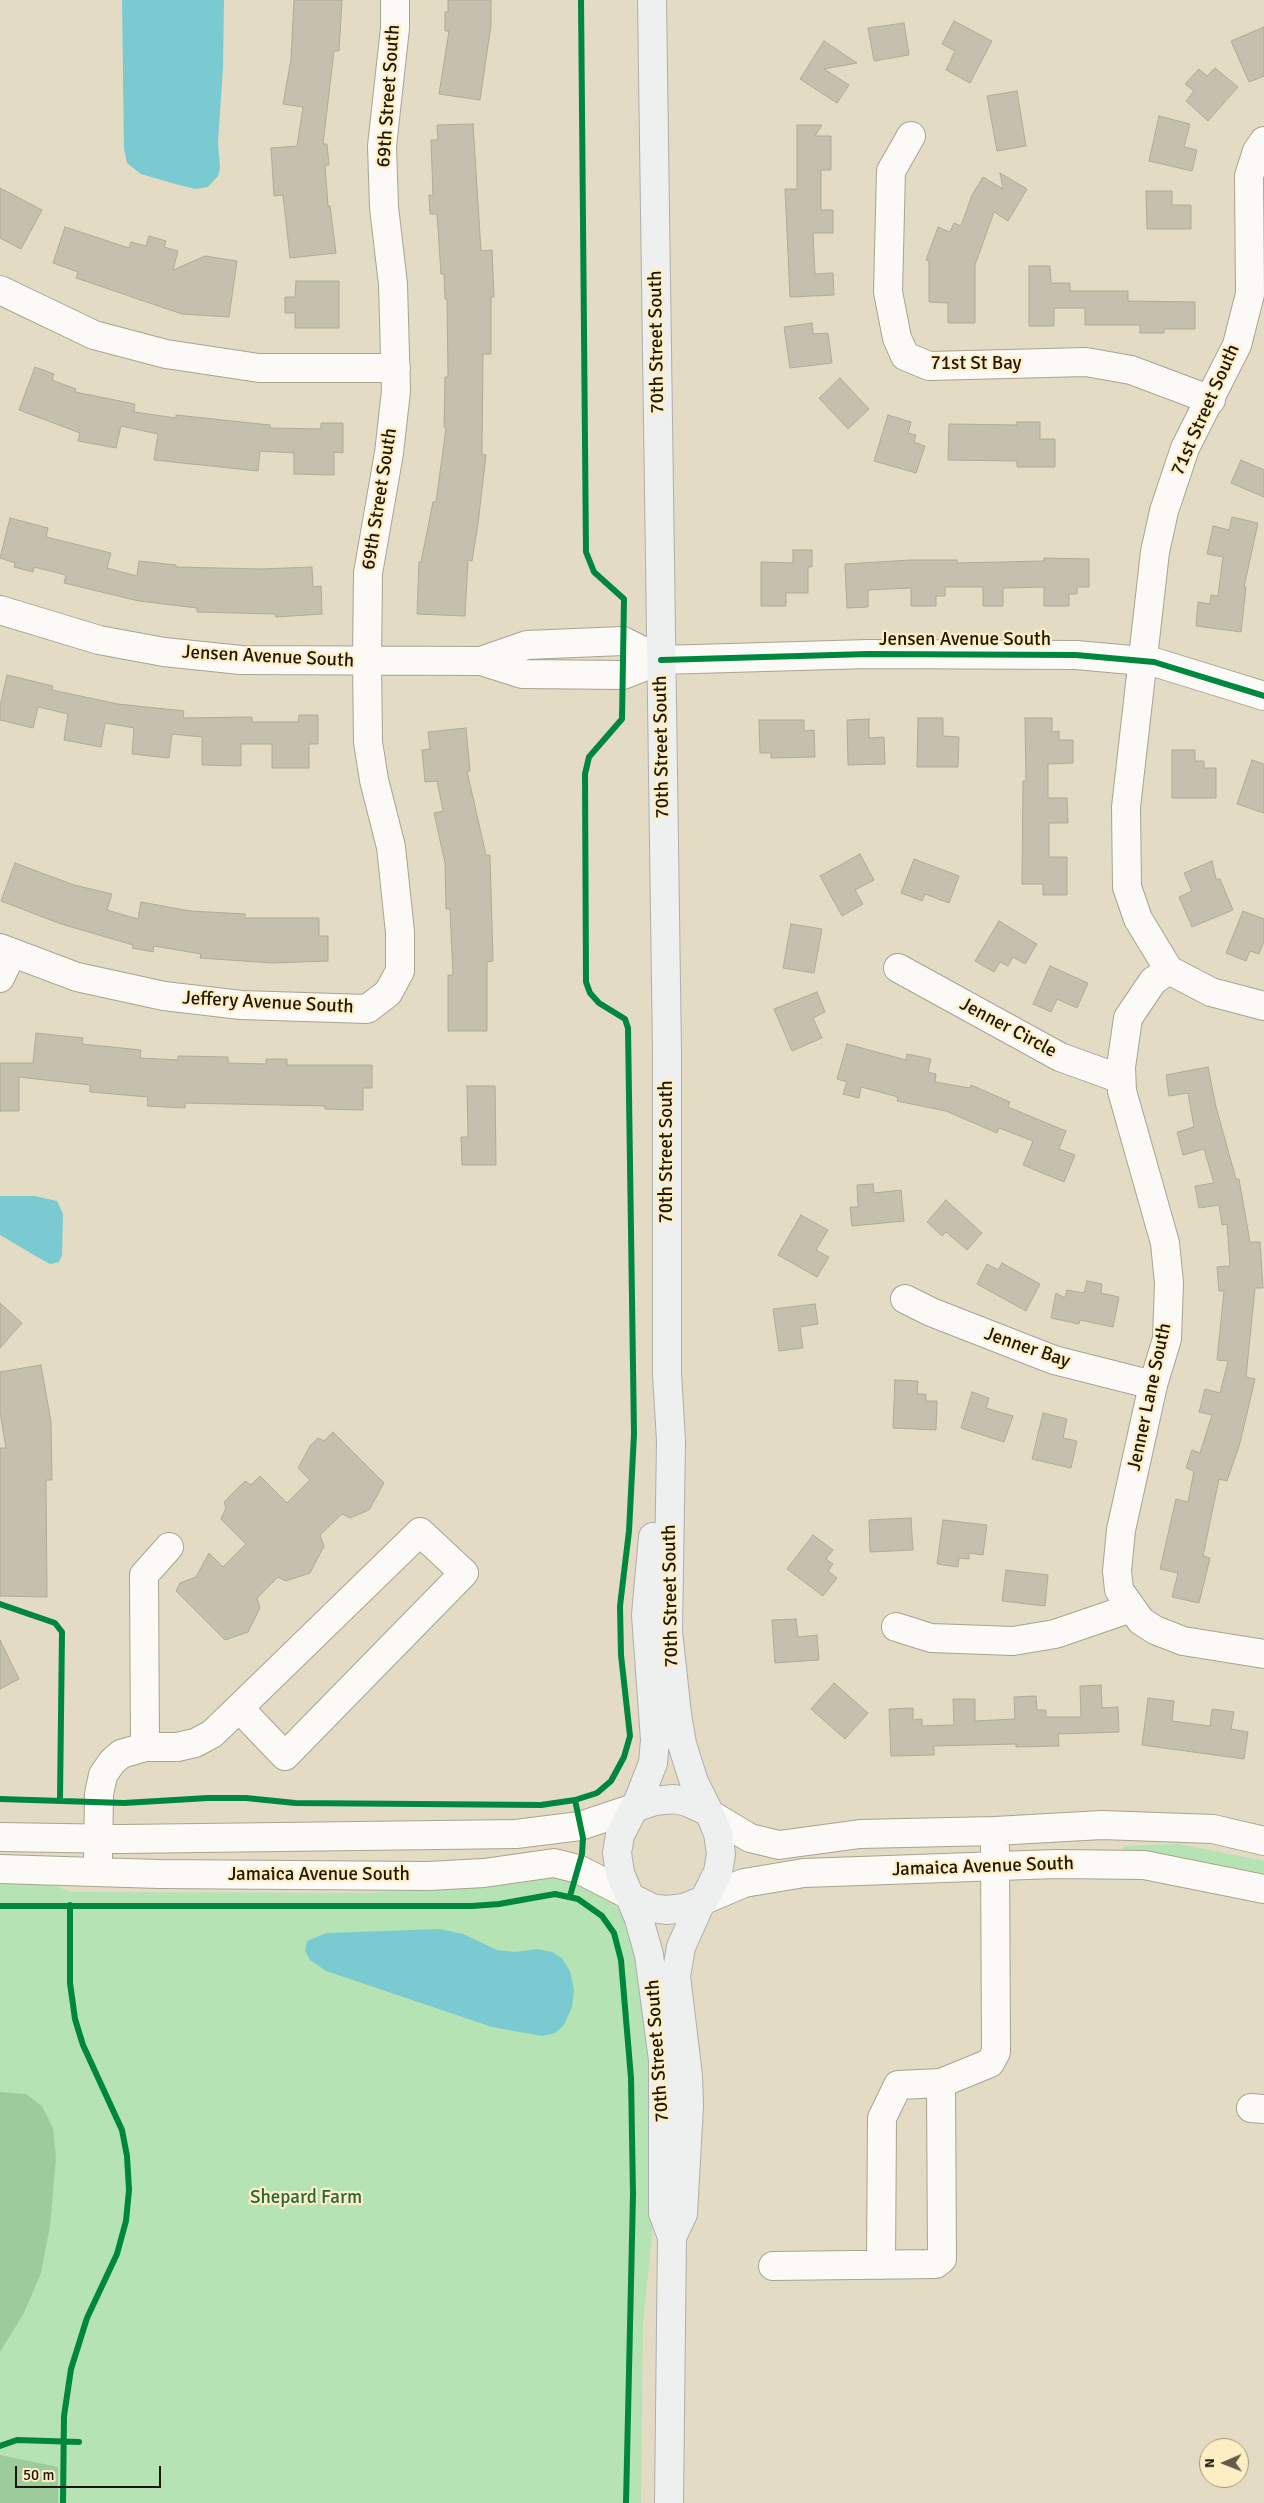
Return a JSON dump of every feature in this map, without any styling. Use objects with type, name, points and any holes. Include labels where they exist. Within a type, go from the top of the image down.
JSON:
[{"type":"main road","name":"70th Street South","points":[[652,0],[667,1052],[667,1374],[671,1441],[668,1632],[673,1682],[684,1753],[694,1782],[709,1813]]},
{"type":"main road","name":"70th Street South","points":[[634,1809],[653,1763],[656,1740],[646,1615],[667,1374]]},
{"type":"main road","points":[[674,1799],[687,1802],[709,1813],[718,1833],[720,1861],[715,1879],[703,1900],[684,1908],[666,1910],[652,1908],[630,1896],[620,1873],[617,1853],[620,1835],[634,1809],[655,1801],[674,1799]]},
{"type":"main road","name":"70th Street South","points":[[630,1896],[649,1955],[660,2024],[664,2088],[663,2213],[672,2237],[669,2503]]},
{"type":"main road","name":"70th Street South","points":[[672,2237],[683,2214],[689,2106],[687,2068],[676,1976],[681,1946],[703,1900]]},
{"type":"street","name":"69th Street South","points":[[388,993],[400,971],[400,932],[391,847],[374,780],[368,742],[367,662],[368,574],[389,453],[396,368],[393,284],[384,207],[382,146],[395,28],[394,0]]},
{"type":"street","name":"71st St Bay","points":[[911,136],[891,171],[888,292],[898,338],[905,356],[914,362],[929,366],[1086,362],[1131,370],[1211,400]]},
{"type":"street","name":"71st Street South","points":[[1169,970],[1138,919],[1127,887],[1126,807],[1144,662],[1155,552],[1164,511],[1185,448],[1211,400],[1237,344],[1250,294],[1248,176],[1256,151],[1264,141]]},
{"type":"street","points":[[0,290],[94,335],[166,354],[260,368],[396,368]]},
{"type":"street","name":"Jensen Avenue South","points":[[0,610],[99,640],[164,652],[241,660],[481,661],[522,674],[623,674],[661,660],[878,654],[1076,655],[1154,662],[1264,696]]},
{"type":"street","points":[[0,978],[6,950]]},
{"type":"street","name":"Jeffery Avenue South","points":[[6,950],[78,976],[164,996],[241,1005],[367,1009],[388,993]]},
{"type":"street","name":"Jenner Circle","points":[[898,968],[1060,1057],[1121,1079]]},
{"type":"street","points":[[1169,970],[1211,992],[1264,1006]]},
{"type":"street","name":"Jenner Lane South","points":[[1169,970],[1152,981],[1128,1018],[1121,1067],[1122,1091],[1164,1243],[1170,1283],[1167,1339],[1153,1385],[1121,1530],[1117,1571],[1119,1590],[1141,1621],[1155,1630],[1183,1641],[1264,1654]]},
{"type":"street","name":"Jenner Bay","points":[[905,1299],[931,1312],[1054,1360],[1153,1385]]},
{"type":"street","points":[[99,1871],[98,1794],[103,1775],[112,1762],[121,1754],[145,1747],[177,1747],[195,1743],[212,1734],[420,1532],[464,1573],[285,1756],[239,1708]]},
{"type":"street","points":[[145,1747],[144,1575],[169,1547]]},
{"type":"street","points":[[896,1626],[931,1638],[1013,1641],[1055,1634],[1131,1608]]},
{"type":"street","name":"Jamaica Avenue South","points":[[0,1838],[530,1833],[589,1824],[634,1809]]},
{"type":"street","name":"Jamaica Avenue South","points":[[709,1813],[750,1838],[779,1845],[860,1834],[995,1831],[1102,1825],[1213,1830],[1264,1841]]},
{"type":"street","points":[[881,2265],[882,2118],[898,2085],[941,2082],[990,2064],[996,2052],[995,1831]]},
{"type":"street","name":"Jamaica Avenue South","points":[[0,1869],[159,1874],[445,1875],[484,1873],[554,1863],[584,1872],[630,1896]]},
{"type":"street","name":"Jamaica Avenue South","points":[[703,1900],[734,1886],[789,1875],[996,1866],[1144,1865],[1264,1889]]},
{"type":"street","points":[[773,2266],[936,2264],[942,2259],[941,2082]]},
{"type":"green space","points":[[1179,1844],[1264,1861],[1264,1875],[1195,1861],[1122,1853],[1123,1846]]},
{"type":"green space","name":"Shepard Farm","points":[[553,1876],[594,1891],[615,1904],[625,1918],[643,1968],[653,2116],[652,2235],[643,2325],[641,2503],[0,2503],[0,1878],[39,1881],[72,1892],[366,1893],[472,1887]]},
{"type":"green space","points":[[0,2092],[26,2094],[42,2106],[53,2128],[56,2157],[50,2226],[41,2273],[24,2313],[0,2352]]},
{"type":"green space","points":[[0,2455],[58,2467],[58,2503],[0,2503]]},
{"type":"water","points":[[122,0],[224,0],[223,68],[218,142],[220,168],[218,176],[208,187],[196,189],[141,174],[127,163],[124,149]]},
{"type":"water","points":[[0,1196],[35,1196],[57,1201],[63,1214],[62,1255],[59,1262],[50,1264],[0,1235]]},
{"type":"water","points":[[440,1929],[463,1934],[497,1950],[515,1952],[538,1949],[552,1952],[562,1958],[570,1971],[574,1990],[572,2007],[564,2025],[555,2033],[542,2036],[492,2027],[326,1971],[310,1960],[305,1951],[307,1941],[326,1933]]},
{"type":"building","points":[[294,0],[342,0],[339,51],[334,51],[323,144],[327,144],[329,165],[325,165],[328,206],[330,206],[336,253],[290,258],[283,195],[274,196],[271,148],[297,146],[303,107],[283,104],[291,59]]},
{"type":"building","points":[[448,0],[491,0],[491,25],[480,100],[439,94],[449,31],[445,31],[445,12],[448,12]]},
{"type":"building","points":[[954,21],[992,41],[970,83],[946,70],[955,51],[942,44]]},
{"type":"building","points":[[904,23],[909,55],[874,61],[868,28]]},
{"type":"building","points":[[1264,27],[1264,76],[1249,82],[1231,41]]},
{"type":"building","points":[[824,41],[857,63],[824,69],[849,85],[837,103],[800,79]]},
{"type":"building","points":[[1215,68],[1238,87],[1208,121],[1186,101],[1194,91],[1185,84],[1199,69],[1207,76]]},
{"type":"building","points":[[1017,91],[1026,146],[997,151],[987,96]]},
{"type":"building","points":[[1159,116],[1190,124],[1184,147],[1197,150],[1192,171],[1149,161]]},
{"type":"building","points":[[473,124],[481,251],[492,250],[494,297],[491,297],[491,354],[483,354],[482,454],[486,455],[472,561],[468,560],[465,616],[417,614],[419,562],[421,562],[433,502],[436,502],[446,428],[444,427],[445,377],[448,377],[447,299],[445,299],[444,274],[441,274],[437,214],[430,214],[429,195],[433,195],[431,140],[438,140],[437,125]]},
{"type":"building","points":[[797,125],[822,125],[815,136],[831,136],[831,170],[821,170],[821,210],[833,210],[833,233],[813,233],[815,274],[833,273],[834,295],[790,297],[785,189],[797,189]]},
{"type":"building","points":[[1000,173],[1027,189],[1008,221],[994,212],[975,265],[975,323],[948,323],[948,303],[929,302],[929,261],[926,260],[938,227],[950,232],[954,223],[961,226],[972,195],[983,177],[1003,189]]},
{"type":"building","points":[[0,188],[42,210],[21,249],[0,238]]},
{"type":"building","points":[[1146,191],[1172,191],[1172,205],[1191,205],[1191,229],[1147,229]]},
{"type":"building","points":[[65,227],[129,248],[131,242],[146,246],[149,236],[166,241],[164,247],[178,251],[173,270],[205,256],[237,261],[229,317],[182,314],[76,278],[78,272],[53,263]]},
{"type":"building","points":[[1029,266],[1050,266],[1051,283],[1070,283],[1070,291],[1128,291],[1128,301],[1195,302],[1195,329],[1164,329],[1164,333],[1140,333],[1140,325],[1085,325],[1085,308],[1054,308],[1054,326],[1029,326]]},
{"type":"building","points":[[296,281],[339,281],[339,328],[295,328],[295,313],[285,313],[285,297],[295,297]]},
{"type":"building","points":[[812,323],[813,334],[828,333],[832,363],[790,368],[784,327]]},
{"type":"building","points":[[35,367],[54,374],[52,380],[76,389],[75,392],[135,404],[134,412],[176,418],[176,415],[270,425],[270,428],[321,429],[321,423],[343,423],[343,453],[334,452],[334,475],[294,474],[294,453],[260,451],[258,471],[154,460],[158,434],[121,426],[116,448],[78,441],[80,433],[19,410]]},
{"type":"building","points":[[840,378],[869,409],[848,429],[819,398]]},
{"type":"building","points":[[888,415],[911,422],[908,433],[916,435],[914,442],[925,446],[916,473],[874,461]]},
{"type":"building","points":[[1017,422],[1040,422],[1040,439],[1055,439],[1055,467],[1017,467],[1017,461],[948,460],[949,424],[1017,425]]},
{"type":"building","points":[[1241,460],[1264,470],[1264,497],[1231,483]]},
{"type":"building","points":[[1232,517],[1258,523],[1244,587],[1246,587],[1241,632],[1196,626],[1198,602],[1210,604],[1211,595],[1218,596],[1223,557],[1207,554],[1213,526],[1229,530]]},
{"type":"building","points":[[10,518],[48,528],[46,537],[111,553],[107,568],[137,576],[139,561],[176,565],[176,567],[261,569],[312,567],[313,587],[321,586],[322,614],[276,617],[275,614],[197,612],[197,608],[139,601],[64,583],[66,575],[34,567],[33,572],[14,567],[15,563],[0,558]]},
{"type":"building","points":[[793,550],[812,550],[812,567],[808,567],[808,593],[786,593],[786,606],[761,606],[761,562],[793,563]]},
{"type":"building","points":[[1044,558],[1089,559],[1089,587],[1077,587],[1077,594],[1069,594],[1069,606],[1044,606],[1044,587],[1003,588],[1003,606],[983,606],[983,587],[945,587],[945,596],[936,596],[936,606],[911,606],[911,588],[868,590],[868,607],[847,608],[845,564],[911,560],[957,560],[957,563],[1044,561]]},
{"type":"building","points":[[7,675],[53,686],[52,690],[118,704],[184,711],[183,718],[252,717],[252,722],[298,722],[299,715],[318,715],[318,744],[309,744],[309,768],[272,768],[272,744],[241,744],[241,766],[202,765],[202,737],[172,734],[169,758],[132,754],[134,728],[105,723],[101,747],[64,740],[68,714],[38,707],[33,728],[0,720],[0,706]]},
{"type":"building","points":[[918,718],[943,718],[943,736],[959,737],[958,767],[917,767]]},
{"type":"building","points":[[1025,718],[1052,718],[1052,732],[1059,731],[1059,740],[1073,740],[1073,763],[1048,764],[1048,798],[1067,798],[1068,823],[1049,823],[1049,857],[1067,857],[1067,895],[1043,895],[1043,884],[1022,884],[1023,781],[1026,781]]},
{"type":"building","points":[[869,719],[869,738],[884,737],[885,764],[848,765],[847,720]]},
{"type":"building","points":[[759,720],[804,720],[804,731],[814,730],[815,757],[771,758],[771,753],[760,753]]},
{"type":"building","points":[[466,728],[470,771],[467,771],[486,855],[490,855],[493,961],[487,962],[487,1031],[448,1031],[448,975],[453,975],[450,909],[446,909],[445,863],[434,813],[443,811],[437,781],[425,782],[422,750],[430,749],[428,732]]},
{"type":"building","points":[[1172,750],[1195,750],[1195,761],[1204,761],[1204,768],[1216,768],[1216,798],[1172,798]]},
{"type":"building","points":[[1252,760],[1264,764],[1264,813],[1237,804]]},
{"type":"building","points":[[860,854],[874,880],[855,890],[863,904],[842,916],[820,876]]},
{"type":"building","points":[[914,859],[959,876],[949,903],[925,894],[922,901],[901,893]]},
{"type":"building","points":[[1212,861],[1216,879],[1220,879],[1233,910],[1192,927],[1179,897],[1192,891],[1184,873]]},
{"type":"building","points":[[15,863],[74,885],[112,894],[107,910],[138,919],[141,902],[190,911],[245,914],[245,918],[319,918],[319,936],[328,936],[328,961],[272,963],[200,958],[201,954],[154,946],[153,952],[132,948],[133,945],[61,924],[1,901]]},
{"type":"building","points":[[1243,911],[1264,919],[1264,941],[1259,954],[1250,951],[1246,961],[1226,953]]},
{"type":"building","points":[[999,921],[1037,944],[1025,964],[1013,957],[1008,966],[1000,962],[994,972],[975,961]]},
{"type":"building","points":[[791,924],[822,929],[814,973],[783,968]]},
{"type":"building","points":[[1050,966],[1088,983],[1077,1008],[1057,999],[1051,1012],[1033,1004]]},
{"type":"building","points":[[817,992],[825,1012],[813,1018],[822,1038],[792,1051],[774,1009]]},
{"type":"building","points":[[36,1033],[83,1038],[82,1044],[141,1050],[140,1058],[178,1060],[178,1056],[228,1057],[228,1063],[266,1064],[266,1059],[287,1059],[287,1065],[372,1065],[372,1088],[363,1088],[363,1110],[325,1109],[325,1106],[185,1103],[185,1108],[147,1106],[148,1097],[90,1092],[90,1085],[19,1077],[19,1111],[0,1111],[0,1063],[33,1063]]},
{"type":"building","points":[[847,1044],[906,1060],[907,1054],[931,1059],[928,1072],[936,1074],[935,1082],[970,1088],[971,1085],[1010,1102],[1008,1107],[1066,1131],[1059,1149],[1075,1155],[1064,1182],[1023,1165],[1033,1141],[999,1128],[997,1133],[946,1111],[897,1101],[898,1097],[861,1087],[859,1098],[843,1094],[847,1082],[837,1079]]},
{"type":"building","points":[[1208,1067],[1216,1107],[1236,1179],[1239,1179],[1250,1242],[1260,1242],[1263,1288],[1255,1288],[1246,1377],[1255,1379],[1240,1443],[1227,1481],[1219,1479],[1203,1556],[1210,1558],[1199,1603],[1172,1597],[1178,1573],[1160,1569],[1176,1499],[1188,1502],[1194,1471],[1186,1468],[1192,1450],[1200,1453],[1212,1415],[1199,1412],[1205,1389],[1220,1393],[1228,1361],[1217,1360],[1224,1291],[1219,1291],[1217,1267],[1230,1266],[1227,1224],[1222,1225],[1219,1205],[1199,1208],[1195,1186],[1214,1183],[1204,1149],[1183,1155],[1177,1132],[1194,1127],[1188,1093],[1169,1096],[1166,1075]]},
{"type":"building","points":[[467,1086],[495,1086],[496,1165],[462,1165],[461,1137],[468,1137]]},
{"type":"building","points":[[873,1184],[874,1193],[901,1190],[904,1221],[852,1226],[850,1207],[858,1207],[857,1185]]},
{"type":"building","points":[[946,1200],[982,1233],[967,1250],[946,1232],[942,1236],[927,1222]]},
{"type":"building","points":[[801,1215],[828,1230],[816,1250],[829,1257],[817,1277],[778,1255]]},
{"type":"building","points":[[1002,1263],[1040,1284],[1026,1311],[977,1284],[987,1264],[998,1270]]},
{"type":"building","points":[[1087,1281],[1102,1284],[1101,1293],[1119,1297],[1113,1327],[1080,1320],[1079,1324],[1051,1318],[1056,1293],[1065,1298],[1067,1290],[1084,1293]]},
{"type":"building","points":[[0,1303],[22,1323],[0,1348]]},
{"type":"building","points":[[815,1304],[818,1324],[800,1327],[803,1348],[779,1351],[773,1309]]},
{"type":"building","points":[[41,1365],[51,1422],[52,1480],[46,1480],[47,1597],[0,1596],[0,1448],[6,1448],[0,1412],[0,1372]]},
{"type":"building","points":[[895,1380],[918,1381],[917,1394],[926,1394],[926,1401],[937,1401],[936,1430],[893,1428]]},
{"type":"building","points":[[972,1392],[989,1398],[986,1408],[1013,1416],[1004,1442],[961,1428]]},
{"type":"building","points":[[1043,1413],[1067,1419],[1063,1438],[1077,1441],[1071,1468],[1032,1459]]},
{"type":"building","points":[[333,1432],[384,1483],[369,1510],[350,1518],[342,1514],[320,1535],[324,1546],[310,1573],[286,1581],[278,1577],[257,1598],[260,1608],[248,1632],[225,1640],[176,1591],[180,1583],[196,1577],[209,1553],[223,1567],[246,1544],[221,1519],[226,1508],[224,1502],[245,1481],[251,1485],[260,1476],[287,1503],[310,1480],[298,1468],[310,1446],[318,1438],[324,1441]]},
{"type":"building","points":[[911,1518],[913,1550],[870,1552],[869,1520]]},
{"type":"building","points":[[943,1520],[987,1525],[983,1555],[969,1553],[969,1559],[959,1558],[958,1567],[937,1564]]},
{"type":"building","points":[[813,1535],[833,1550],[826,1559],[833,1564],[828,1571],[837,1578],[823,1596],[787,1569]]},
{"type":"building","points":[[1006,1570],[1048,1575],[1045,1606],[1002,1601]]},
{"type":"building","points":[[796,1619],[798,1637],[817,1635],[819,1660],[775,1663],[772,1620]]},
{"type":"building","points":[[0,1640],[19,1679],[0,1689]]},
{"type":"building","points":[[834,1683],[868,1713],[845,1739],[811,1709]]},
{"type":"building","points":[[1101,1685],[1102,1708],[1118,1707],[1119,1732],[1058,1734],[1059,1746],[1016,1747],[1016,1744],[934,1746],[934,1755],[891,1756],[889,1709],[913,1708],[913,1720],[922,1719],[922,1726],[954,1725],[953,1699],[975,1699],[975,1721],[1015,1719],[1014,1697],[1036,1696],[1037,1710],[1046,1710],[1046,1717],[1081,1717],[1080,1686]]},
{"type":"building","points":[[1148,1698],[1174,1701],[1172,1721],[1210,1726],[1212,1709],[1234,1712],[1231,1729],[1248,1732],[1244,1759],[1142,1745]]},
{"type":"cycle path","points":[[0,1799],[124,1803],[208,1798],[246,1798],[295,1803],[541,1805],[575,1800],[597,1793],[611,1781],[624,1757],[630,1736],[621,1655],[620,1606],[629,1531],[634,1434],[628,1028],[625,1019],[599,1003],[590,993],[586,982],[585,774],[589,757],[622,719],[624,599],[594,572],[586,552],[581,0]]},
{"type":"cycle path","points":[[661,660],[868,654],[1076,655],[1154,662],[1264,696]]},
{"type":"cycle path","points":[[0,1604],[55,1623],[62,1632],[60,1799]]},
{"type":"cycle path","points":[[570,1896],[582,1854],[583,1838],[575,1800]]},
{"type":"cycle path","points":[[0,1906],[472,1906],[499,1904],[555,1894],[578,1899],[602,1916],[614,1933],[621,1960],[631,2078],[633,2194],[626,2503]]},
{"type":"cycle path","points":[[63,2503],[64,2416],[71,2369],[87,2318],[117,2254],[126,2221],[129,2190],[127,2156],[122,2130],[83,2045],[75,2019],[70,1983],[70,1905]]},
{"type":"cycle path","points":[[0,2446],[17,2440],[79,2442]]}]
